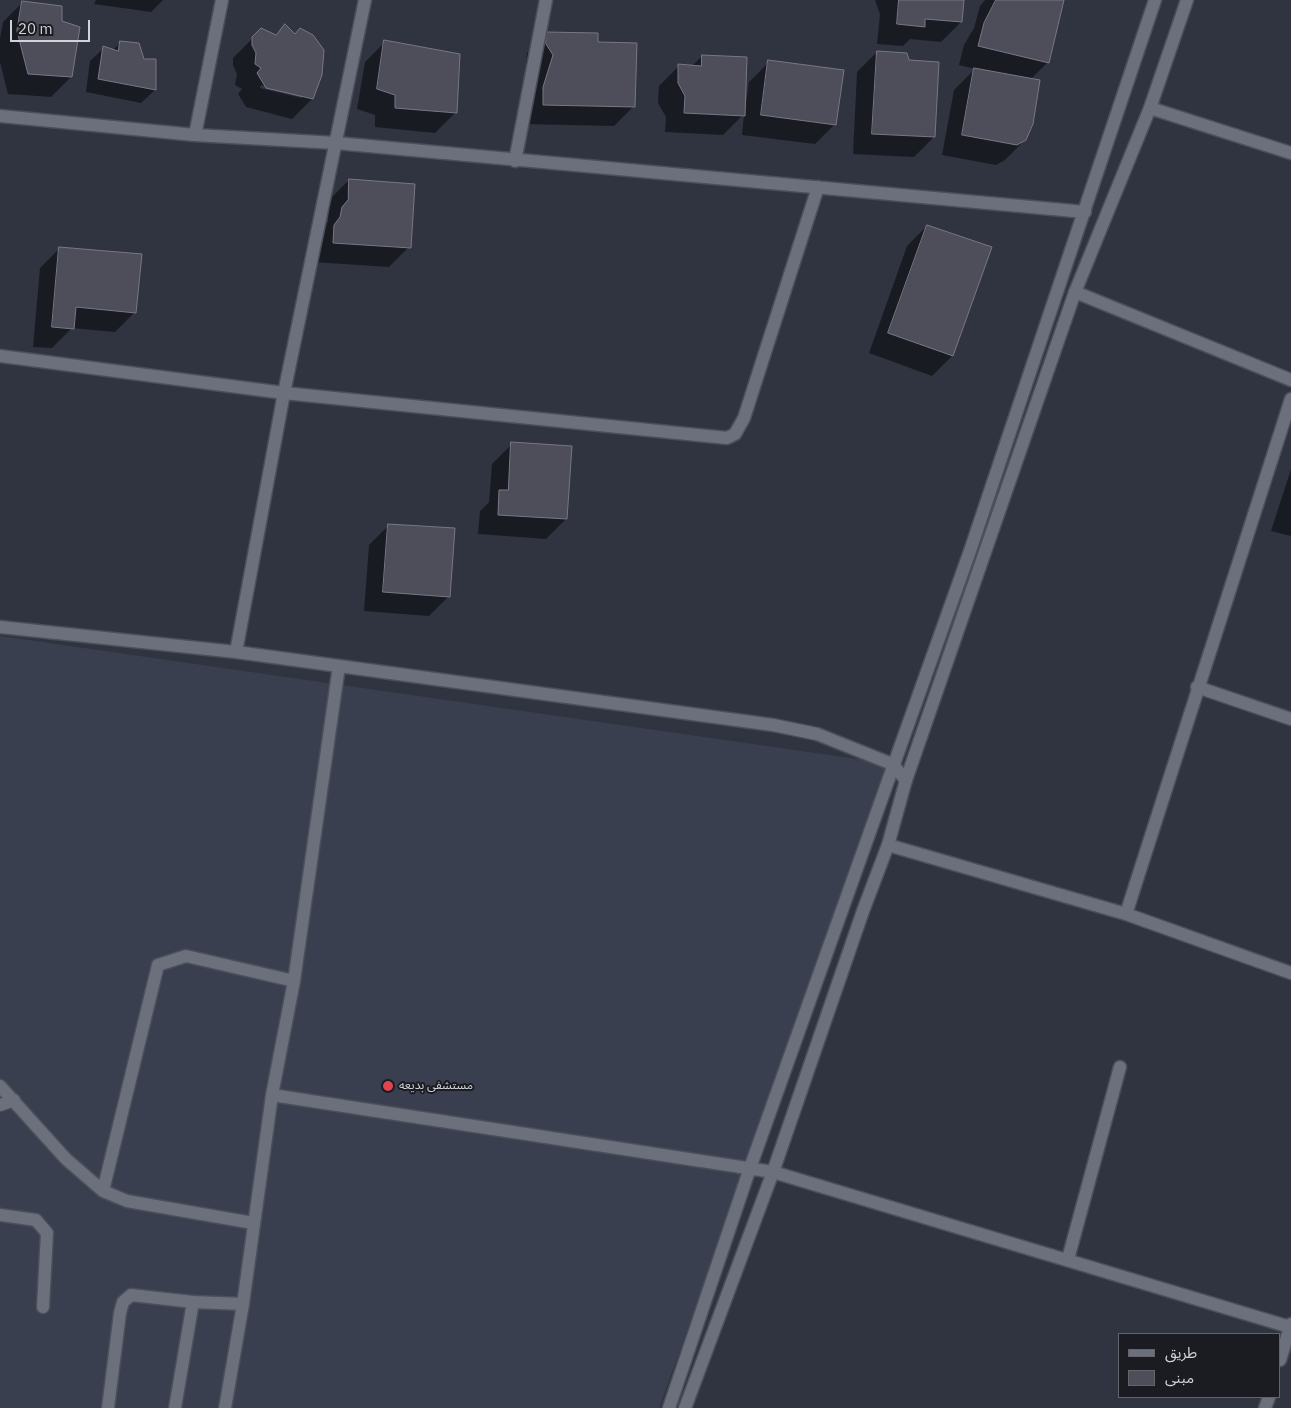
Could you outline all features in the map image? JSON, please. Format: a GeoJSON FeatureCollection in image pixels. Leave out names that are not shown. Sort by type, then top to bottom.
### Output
{"type":"FeatureCollection","features":[{"type":"Feature","properties":{"kind":"street"},"geometry":{"type":"LineString","coordinates":[[195,135],[222,0]]}},
{"type":"Feature","properties":{"kind":"street"},"geometry":{"type":"LineString","coordinates":[[236,652],[284,393],[365,0]]}},
{"type":"Feature","properties":{"kind":"street"},"geometry":{"type":"LineString","coordinates":[[515,161],[546,0]]}},
{"type":"Feature","properties":{"kind":"street"},"geometry":{"type":"LineString","coordinates":[[670,1408],[750,1168],[849,894],[892,764],[970,551],[1155,0]]}},
{"type":"Feature","properties":{"kind":"street"},"geometry":{"type":"LineString","coordinates":[[685,1408],[773,1172],[863,911],[888,845],[906,780],[1075,292],[1150,108],[1187,0]]}},
{"type":"Feature","properties":{"kind":"street"},"geometry":{"type":"LineString","coordinates":[[1150,108],[1291,154]]}},
{"type":"Feature","properties":{"kind":"street"},"geometry":{"type":"LineString","coordinates":[[0,116],[195,135],[336,143],[1084,212]]}},
{"type":"Feature","properties":{"kind":"street"},"geometry":{"type":"LineString","coordinates":[[0,356],[284,393],[727,438],[735,434],[744,418],[818,187]]}},
{"type":"Feature","properties":{"kind":"street"},"geometry":{"type":"LineString","coordinates":[[1075,292],[1291,380]]}},
{"type":"Feature","properties":{"kind":"street"},"geometry":{"type":"LineString","coordinates":[[1126,914],[1197,687],[1291,399]]}},
{"type":"Feature","properties":{"kind":"street"},"geometry":{"type":"LineString","coordinates":[[0,627],[236,652],[773,726],[817,734],[892,764],[906,780]]}},
{"type":"Feature","properties":{"kind":"street"},"geometry":{"type":"LineString","coordinates":[[225,1408],[243,1304],[272,1095],[294,981],[339,666]]}},
{"type":"Feature","properties":{"kind":"street"},"geometry":{"type":"LineString","coordinates":[[1197,687],[1291,720]]}},
{"type":"Feature","properties":{"kind":"street"},"geometry":{"type":"LineString","coordinates":[[888,845],[1126,914],[1291,973]]}},
{"type":"Feature","properties":{"kind":"street"},"geometry":{"type":"LineString","coordinates":[[103,1191],[158,965],[186,956],[294,981]]}},
{"type":"Feature","properties":{"kind":"street"},"geometry":{"type":"LineString","coordinates":[[1068,1259],[1120,1067]]}},
{"type":"Feature","properties":{"kind":"street"},"geometry":{"type":"LineString","coordinates":[[0,1086],[66,1159],[103,1191],[127,1201],[253,1223]]}},
{"type":"Feature","properties":{"kind":"street"},"geometry":{"type":"LineString","coordinates":[[272,1095],[773,1172],[1290,1325],[1281,1356]]}},
{"type":"Feature","properties":{"kind":"street"},"geometry":{"type":"LineString","coordinates":[[0,1105],[14,1100]]}},
{"type":"Feature","properties":{"kind":"street"},"geometry":{"type":"LineString","coordinates":[[0,1215],[36,1220],[47,1234],[43,1307]]}},
{"type":"Feature","properties":{"kind":"street"},"geometry":{"type":"LineString","coordinates":[[108,1408],[120,1313],[123,1302],[131,1295],[193,1302],[243,1304]]}},
{"type":"Feature","properties":{"kind":"street"},"geometry":{"type":"LineString","coordinates":[[175,1408],[193,1302]]}},
{"type":"Feature","properties":{"kind":"shaded area","name":"مستشفى بديعه"},"geometry":{"type":"Polygon","coordinates":[[[0,636],[892,764],[659,1408],[0,1408],[0,636]]]}},
{"type":"Feature","properties":{"kind":"building"},"geometry":{"type":"Polygon","coordinates":[[[899,0],[964,0],[962,22],[925,19],[925,27],[897,24],[899,0]]]}},
{"type":"Feature","properties":{"kind":"building"},"geometry":{"type":"Polygon","coordinates":[[[996,0],[1064,0],[1049,63],[978,46],[984,23],[996,0]]]}},
{"type":"Feature","properties":{"kind":"building"},"geometry":{"type":"Polygon","coordinates":[[[22,1],[62,6],[62,21],[80,27],[72,77],[28,74],[17,31],[22,1]]]}},
{"type":"Feature","properties":{"kind":"building"},"geometry":{"type":"Polygon","coordinates":[[[285,24],[295,34],[300,28],[313,35],[324,50],[322,75],[313,99],[266,88],[257,73],[261,68],[255,64],[256,53],[252,45],[252,37],[261,28],[276,35],[285,24]]]}},
{"type":"Feature","properties":{"kind":"building"},"geometry":{"type":"Polygon","coordinates":[[[546,32],[598,33],[598,42],[637,43],[635,107],[543,105],[543,87],[553,55],[546,44],[546,32]]]}},
{"type":"Feature","properties":{"kind":"building"},"geometry":{"type":"Polygon","coordinates":[[[384,40],[460,54],[457,113],[395,108],[395,95],[377,89],[384,40]]]}},
{"type":"Feature","properties":{"kind":"building"},"geometry":{"type":"Polygon","coordinates":[[[120,41],[139,43],[144,59],[156,59],[156,90],[98,79],[103,46],[118,51],[120,41]]]}},
{"type":"Feature","properties":{"kind":"building"},"geometry":{"type":"Polygon","coordinates":[[[877,51],[907,53],[909,60],[939,62],[935,137],[872,134],[877,51]]]}},
{"type":"Feature","properties":{"kind":"building"},"geometry":{"type":"Polygon","coordinates":[[[702,55],[747,57],[745,116],[684,113],[685,96],[678,83],[678,64],[701,66],[702,55]]]}},
{"type":"Feature","properties":{"kind":"building"},"geometry":{"type":"Polygon","coordinates":[[[768,60],[844,70],[836,125],[761,115],[768,60]]]}},
{"type":"Feature","properties":{"kind":"building"},"geometry":{"type":"Polygon","coordinates":[[[974,68],[1040,80],[1033,124],[1026,140],[1017,145],[962,135],[974,68]]]}},
{"type":"Feature","properties":{"kind":"building"},"geometry":{"type":"Polygon","coordinates":[[[349,179],[415,184],[411,248],[333,243],[334,225],[340,217],[342,207],[348,200],[349,179]]]}},
{"type":"Feature","properties":{"kind":"building"},"geometry":{"type":"Polygon","coordinates":[[[927,225],[992,247],[953,356],[888,333],[927,225]]]}},
{"type":"Feature","properties":{"kind":"building"},"geometry":{"type":"Polygon","coordinates":[[[59,247],[142,254],[136,313],[76,307],[74,329],[52,327],[59,247]]]}},
{"type":"Feature","properties":{"kind":"building"},"geometry":{"type":"Polygon","coordinates":[[[511,442],[572,446],[567,519],[498,515],[499,490],[508,490],[511,442]]]}},
{"type":"Feature","properties":{"kind":"building"},"geometry":{"type":"Polygon","coordinates":[[[388,524],[455,528],[450,597],[383,592],[388,524]]]}},
{"type":"Feature","properties":{"kind":"place","name":"مستشفى بديعه"},"geometry":{"type":"Point","coordinates":[388,1086]}}]}
